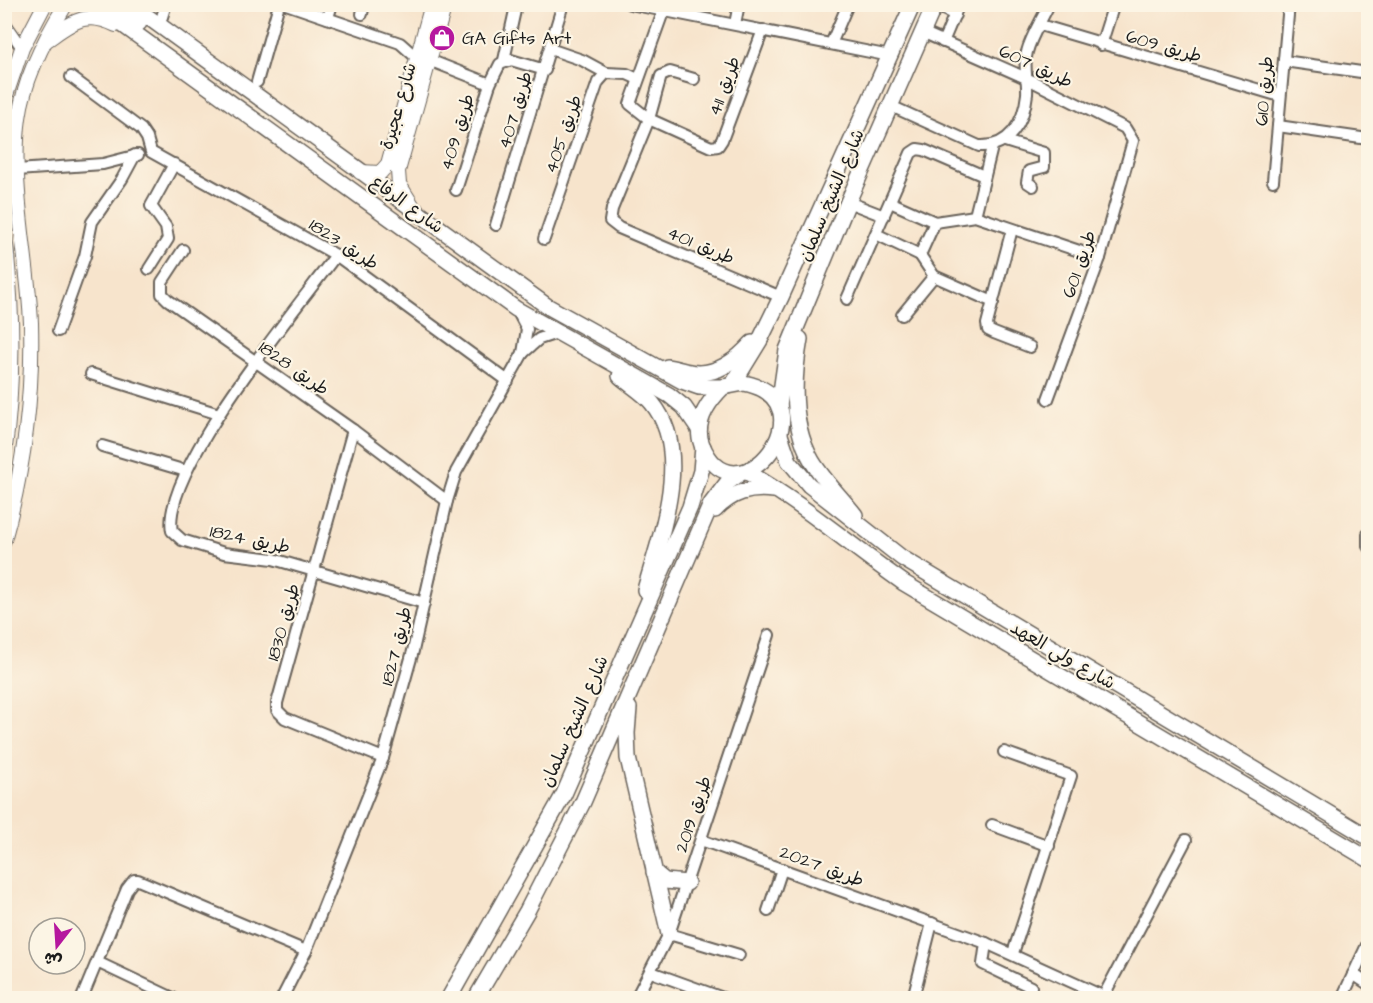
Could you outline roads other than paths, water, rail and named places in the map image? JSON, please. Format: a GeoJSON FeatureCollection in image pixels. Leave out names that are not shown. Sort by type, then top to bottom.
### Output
{"type":"FeatureCollection","features":[{"type":"Feature","properties":{"kind":"main road"},"geometry":{"type":"LineString","coordinates":[[4,540],[22,465],[31,326],[17,170],[19,116],[33,69],[45,41],[66,4]]}},
{"type":"Feature","properties":{"kind":"main road","name":"شارع الرفاع"},"geometry":{"type":"LineString","coordinates":[[94,4],[516,309],[669,394],[684,407],[699,429]]}},
{"type":"Feature","properties":{"kind":"main road"},"geometry":{"type":"LineString","coordinates":[[113,4],[189,59],[255,88]]}},
{"type":"Feature","properties":{"kind":"main road","name":"شارع الرفاع"},"geometry":{"type":"LineString","coordinates":[[130,4],[255,88],[360,172],[547,306],[690,384],[728,386]]}},
{"type":"Feature","properties":{"kind":"main road","name":"شارع عجيرة"},"geometry":{"type":"LineString","coordinates":[[417,213],[399,184],[398,171],[423,59],[422,40],[432,4]]}},
{"type":"Feature","properties":{"kind":"main road","name":"شارع عجيرة"},"geometry":{"type":"LineString","coordinates":[[360,172],[380,173],[388,164],[423,59],[445,4]]}},
{"type":"Feature","properties":{"kind":"main road","name":"شارع الشيخ سلمان"},"geometry":{"type":"LineString","coordinates":[[728,386],[766,328],[913,4]]}},
{"type":"Feature","properties":{"kind":"main road","name":"شارع الشيخ سلمان"},"geometry":{"type":"LineString","coordinates":[[779,406],[788,350],[804,307],[935,5]]}},
{"type":"Feature","properties":{"kind":"main road"},"geometry":{"type":"LineString","coordinates":[[4,101],[9,66],[22,48],[41,7]]}},
{"type":"Feature","properties":{"kind":"main road"},"geometry":{"type":"LineString","coordinates":[[45,41],[74,21],[100,17],[140,38]]}},
{"type":"Feature","properties":{"kind":"main road"},"geometry":{"type":"LineString","coordinates":[[4,227],[9,261],[8,327],[11,404],[4,455]]}},
{"type":"Feature","properties":{"kind":"main road"},"geometry":{"type":"LineString","coordinates":[[4,278],[9,261]]}},
{"type":"Feature","properties":{"kind":"main road"},"geometry":{"type":"LineString","coordinates":[[804,307],[795,365],[795,387],[804,444],[824,479],[872,537]]}},
{"type":"Feature","properties":{"kind":"main road"},"geometry":{"type":"LineString","coordinates":[[8,327],[31,326]]}},
{"type":"Feature","properties":{"kind":"main road"},"geometry":{"type":"LineString","coordinates":[[659,366],[690,372],[716,370],[741,355],[766,328]]}},
{"type":"Feature","properties":{"kind":"main road"},"geometry":{"type":"LineString","coordinates":[[601,357],[652,403],[664,425],[670,455],[670,498],[631,641]]}},
{"type":"Feature","properties":{"kind":"main road"},"geometry":{"type":"LineString","coordinates":[[4,363],[11,404]]}},
{"type":"Feature","properties":{"kind":"main road"},"geometry":{"type":"LineString","coordinates":[[476,999],[565,838],[715,497],[744,472],[759,466],[769,455],[780,435],[779,406],[770,394],[758,386],[728,386],[707,407],[699,429],[703,447],[723,470],[744,472]]}},
{"type":"Feature","properties":{"kind":"main road","name":"شارع ولي العهد"},"geometry":{"type":"LineString","coordinates":[[780,435],[789,461],[809,485],[872,537],[902,558],[1368,837]]}},
{"type":"Feature","properties":{"kind":"main road","name":"شارع الشيخ سلمان"},"geometry":{"type":"LineString","coordinates":[[449,999],[564,794],[693,501],[701,471],[703,447]]}},
{"type":"Feature","properties":{"kind":"main road","name":"شارع ولي العهد"},"geometry":{"type":"LineString","coordinates":[[744,472],[790,498],[840,538],[904,583],[1368,859]]}},
{"type":"Feature","properties":{"kind":"main road"},"geometry":{"type":"LineString","coordinates":[[691,548],[716,509],[728,498],[743,491],[759,488],[775,490],[790,498]]}},
{"type":"Feature","properties":{"kind":"main road"},"geometry":{"type":"LineString","coordinates":[[632,690],[627,733],[628,758],[669,934]]}},
{"type":"Feature","properties":{"kind":"main road"},"geometry":{"type":"LineString","coordinates":[[654,872],[665,881],[687,883]]}},
{"type":"Feature","properties":{"kind":"street"},"geometry":{"type":"LineString","coordinates":[[162,17],[166,4]]}},
{"type":"Feature","properties":{"kind":"street"},"geometry":{"type":"LineString","coordinates":[[255,88],[279,4]]}},
{"type":"Feature","properties":{"kind":"street"},"geometry":{"type":"LineString","coordinates":[[328,18],[332,4]]}},
{"type":"Feature","properties":{"kind":"street","name":"طريق 407"},"geometry":{"type":"LineString","coordinates":[[496,225],[545,70],[563,4]]}},
{"type":"Feature","properties":{"kind":"street"},"geometry":{"type":"LineString","coordinates":[[630,4],[665,7],[890,56]]}},
{"type":"Feature","properties":{"kind":"street"},"geometry":{"type":"LineString","coordinates":[[735,24],[739,4]]}},
{"type":"Feature","properties":{"kind":"street"},"geometry":{"type":"LineString","coordinates":[[831,44],[848,4]]}},
{"type":"Feature","properties":{"kind":"street"},"geometry":{"type":"LineString","coordinates":[[891,106],[979,146],[992,147],[1005,141],[1011,136],[1024,111],[1028,50],[1048,4]]}},
{"type":"Feature","properties":{"kind":"street"},"geometry":{"type":"LineString","coordinates":[[1101,45],[1114,4]]}},
{"type":"Feature","properties":{"kind":"street","name":"طريق 610"},"geometry":{"type":"LineString","coordinates":[[1273,181],[1289,4]]}},
{"type":"Feature","properties":{"kind":"street"},"geometry":{"type":"LineString","coordinates":[[286,5],[400,43],[422,40]]}},
{"type":"Feature","properties":{"kind":"street"},"geometry":{"type":"LineString","coordinates":[[935,5],[957,10],[943,42]]}},
{"type":"Feature","properties":{"kind":"street","name":"طريق 409"},"geometry":{"type":"LineString","coordinates":[[456,190],[490,84],[504,60],[516,6]]}},
{"type":"Feature","properties":{"kind":"street"},"geometry":{"type":"LineString","coordinates":[[665,7],[630,104],[649,119],[655,91],[664,72],[694,79]]}},
{"type":"Feature","properties":{"kind":"street"},"geometry":{"type":"LineString","coordinates":[[4,22],[22,48]]}},
{"type":"Feature","properties":{"kind":"street","name":"طريق 609"},"geometry":{"type":"LineString","coordinates":[[1040,25],[1101,45],[1280,96]]}},
{"type":"Feature","properties":{"kind":"street","name":"طريق 411"},"geometry":{"type":"LineString","coordinates":[[649,119],[711,147],[718,146],[763,30]]}},
{"type":"Feature","properties":{"kind":"street","name":"طريق 607"},"geometry":{"type":"LineString","coordinates":[[922,33],[1026,78],[1125,128],[1132,136]]}},
{"type":"Feature","properties":{"kind":"street","name":"طريق 409"},"geometry":{"type":"LineString","coordinates":[[400,43],[423,59],[490,84]]}},
{"type":"Feature","properties":{"kind":"street"},"geometry":{"type":"LineString","coordinates":[[550,49],[582,60],[606,73],[627,74],[638,79]]}},
{"type":"Feature","properties":{"kind":"street"},"geometry":{"type":"LineString","coordinates":[[504,60],[545,70]]}},
{"type":"Feature","properties":{"kind":"street"},"geometry":{"type":"LineString","coordinates":[[1284,61],[1368,72]]}},
{"type":"Feature","properties":{"kind":"street","name":"طريق 405"},"geometry":{"type":"LineString","coordinates":[[544,239],[598,82],[606,73]]}},
{"type":"Feature","properties":{"kind":"street"},"geometry":{"type":"LineString","coordinates":[[17,170],[103,164],[151,152],[147,138],[141,129],[71,77]]}},
{"type":"Feature","properties":{"kind":"street","name":"طريق 401"},"geometry":{"type":"LineString","coordinates":[[649,119],[612,209],[610,221],[619,228],[781,297]]}},
{"type":"Feature","properties":{"kind":"street"},"geometry":{"type":"LineString","coordinates":[[1278,126],[1368,139]]}},
{"type":"Feature","properties":{"kind":"street","name":"طريق 601"},"geometry":{"type":"LineString","coordinates":[[1048,399],[1100,258],[1133,141],[1132,136]]}},
{"type":"Feature","properties":{"kind":"street"},"geometry":{"type":"LineString","coordinates":[[1005,141],[1044,153],[1044,167],[1029,171],[1026,176],[1027,182],[1033,186]]}},
{"type":"Feature","properties":{"kind":"street"},"geometry":{"type":"LineString","coordinates":[[975,216],[992,147]]}},
{"type":"Feature","properties":{"kind":"street"},"geometry":{"type":"LineString","coordinates":[[847,299],[911,153],[917,149],[984,176]]}},
{"type":"Feature","properties":{"kind":"street","name":"طريق 1823"},"geometry":{"type":"LineString","coordinates":[[151,152],[336,255],[508,381]]}},
{"type":"Feature","properties":{"kind":"street"},"geometry":{"type":"LineString","coordinates":[[58,331],[85,256],[92,222],[122,179],[135,155]]}},
{"type":"Feature","properties":{"kind":"street"},"geometry":{"type":"LineString","coordinates":[[149,269],[168,239],[166,227],[151,206],[174,164]]}},
{"type":"Feature","properties":{"kind":"street"},"geometry":{"type":"LineString","coordinates":[[848,202],[884,216]]}},
{"type":"Feature","properties":{"kind":"street"},"geometry":{"type":"LineString","coordinates":[[890,202],[935,222],[975,216],[1011,230],[1100,258]]}},
{"type":"Feature","properties":{"kind":"street"},"geometry":{"type":"LineString","coordinates":[[920,255],[935,222]]}},
{"type":"Feature","properties":{"kind":"street"},"geometry":{"type":"LineString","coordinates":[[1011,230],[987,324],[988,330],[1030,347]]}},
{"type":"Feature","properties":{"kind":"street"},"geometry":{"type":"LineString","coordinates":[[876,234],[920,255],[934,276],[993,302]]}},
{"type":"Feature","properties":{"kind":"street","name":"طريق 1828"},"geometry":{"type":"LineString","coordinates":[[183,250],[162,282],[162,294],[354,430],[447,501]]}},
{"type":"Feature","properties":{"kind":"street","name":"طريق 1824"},"geometry":{"type":"LineString","coordinates":[[314,572],[258,555],[224,554],[176,537],[172,531],[172,518],[186,471],[200,441],[336,255]]}},
{"type":"Feature","properties":{"kind":"street"},"geometry":{"type":"LineString","coordinates":[[902,315],[934,276]]}},
{"type":"Feature","properties":{"kind":"street","name":"طريق 1827"},"geometry":{"type":"LineString","coordinates":[[282,999],[306,951],[383,758],[456,472],[523,353],[527,329],[516,309]]}},
{"type":"Feature","properties":{"kind":"street","name":"طريق 1827"},"geometry":{"type":"LineString","coordinates":[[523,353],[539,339],[557,333]]}},
{"type":"Feature","properties":{"kind":"street"},"geometry":{"type":"LineString","coordinates":[[91,374],[219,414]]}},
{"type":"Feature","properties":{"kind":"street","name":"طريق 1830"},"geometry":{"type":"LineString","coordinates":[[354,430],[277,703],[278,710],[285,718],[383,758]]}},
{"type":"Feature","properties":{"kind":"street"},"geometry":{"type":"LineString","coordinates":[[102,446],[186,471]]}},
{"type":"Feature","properties":{"kind":"street"},"geometry":{"type":"LineString","coordinates":[[1368,534],[1368,546]]}},
{"type":"Feature","properties":{"kind":"street"},"geometry":{"type":"LineString","coordinates":[[314,572],[424,603]]}},
{"type":"Feature","properties":{"kind":"street","name":"طريق 2019"},"geometry":{"type":"LineString","coordinates":[[636,999],[669,934],[769,635]]}},
{"type":"Feature","properties":{"kind":"street"},"geometry":{"type":"LineString","coordinates":[[1004,752],[1070,774],[1049,846],[1013,953]]}},
{"type":"Feature","properties":{"kind":"street"},"geometry":{"type":"LineString","coordinates":[[992,825],[1049,846]]}},
{"type":"Feature","properties":{"kind":"street","name":"طريق 2027"},"geometry":{"type":"LineString","coordinates":[[701,840],[1013,953],[1099,997],[1186,840]]}},
{"type":"Feature","properties":{"kind":"street"},"geometry":{"type":"LineString","coordinates":[[768,911],[782,869]]}},
{"type":"Feature","properties":{"kind":"street"},"geometry":{"type":"LineString","coordinates":[[82,999],[127,889],[138,880],[306,951]]}},
{"type":"Feature","properties":{"kind":"street"},"geometry":{"type":"LineString","coordinates":[[913,999],[932,923]]}},
{"type":"Feature","properties":{"kind":"street"},"geometry":{"type":"LineString","coordinates":[[669,934],[739,955]]}},
{"type":"Feature","properties":{"kind":"street"},"geometry":{"type":"LineString","coordinates":[[986,943],[982,962],[984,966],[1031,987]]}},
{"type":"Feature","properties":{"kind":"street"},"geometry":{"type":"LineString","coordinates":[[1342,999],[1368,944]]}},
{"type":"Feature","properties":{"kind":"street"},"geometry":{"type":"LineString","coordinates":[[97,962],[173,999]]}},
{"type":"Feature","properties":{"kind":"street"},"geometry":{"type":"LineString","coordinates":[[651,972],[723,999]]}},
{"type":"Feature","properties":{"kind":"street"},"geometry":{"type":"LineString","coordinates":[[1353,974],[1368,984]]}},
{"type":"Feature","properties":{"kind":"place","name":"GA Gifts Art"},"geometry":{"type":"Point","coordinates":[442,38]}}]}
